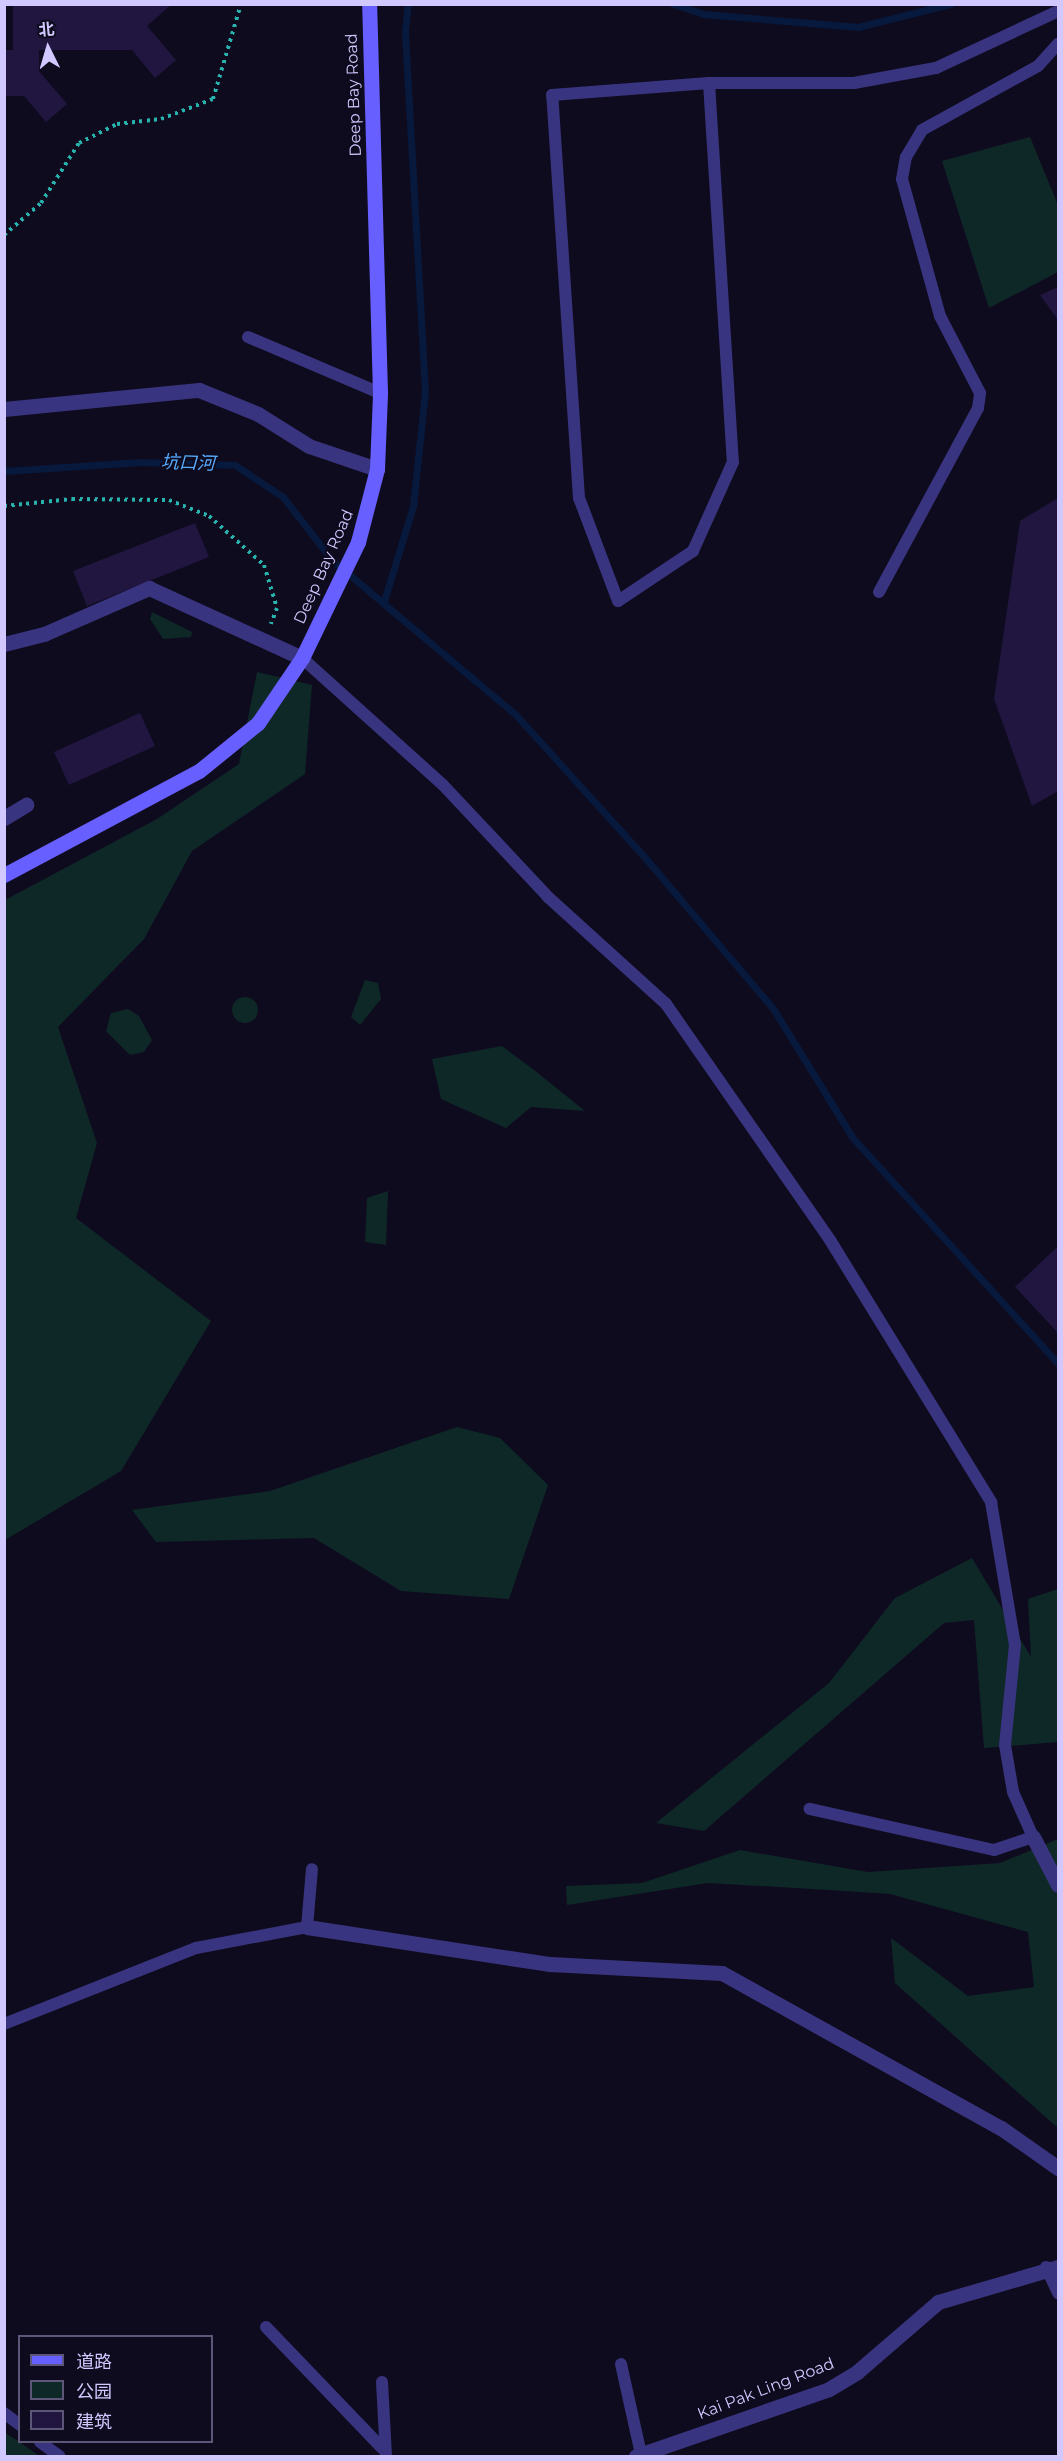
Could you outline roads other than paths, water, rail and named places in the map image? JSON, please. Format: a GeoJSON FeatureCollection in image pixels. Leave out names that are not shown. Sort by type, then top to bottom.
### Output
{"type":"FeatureCollection","features":[{"type":"Feature","properties":{"kind":"street","name":"Deep Bay Road"},"geometry":{"type":"LineString","coordinates":[[4,876],[199,771],[258,723],[302,658],[335,596],[358,542],[377,469],[380,393],[369,4]]}},
{"type":"Feature","properties":{"kind":"street"},"geometry":{"type":"LineString","coordinates":[[4,409],[200,390],[258,414],[309,446],[377,469]]}},
{"type":"Feature","properties":{"kind":"street"},"geometry":{"type":"LineString","coordinates":[[4,644],[44,634],[149,588],[302,658]]}},
{"type":"Feature","properties":{"kind":"street"},"geometry":{"type":"LineString","coordinates":[[4,818],[26,805]]}},
{"type":"Feature","properties":{"kind":"street"},"geometry":{"type":"LineString","coordinates":[[1033,1837],[1059,1886]]}},
{"type":"Feature","properties":{"kind":"street"},"geometry":{"type":"LineString","coordinates":[[307,1927],[550,1964],[722,1973],[1001,2128],[1059,2168]]}},
{"type":"Feature","properties":{"kind":"street","name":"Kai Pak Ling Road"},"geometry":{"type":"LineString","coordinates":[[638,2455],[829,2388],[857,2372],[938,2302],[1052,2267]]}},
{"type":"Feature","properties":{"kind":"lane"},"geometry":{"type":"LineString","coordinates":[[710,83],[733,462],[693,551],[618,601],[579,498],[552,95],[710,83],[854,83],[936,68],[1059,10]]}},
{"type":"Feature","properties":{"kind":"lane"},"geometry":{"type":"LineString","coordinates":[[879,592],[978,408],[980,393],[940,316],[902,179],[906,157],[922,130],[1038,66],[1059,44]]}},
{"type":"Feature","properties":{"kind":"lane"},"geometry":{"type":"LineString","coordinates":[[248,337],[380,393]]}},
{"type":"Feature","properties":{"kind":"lane"},"geometry":{"type":"LineString","coordinates":[[302,658],[443,785],[548,897],[666,1004],[830,1240],[991,1502],[1015,1645],[1005,1745],[1013,1792],[1033,1837],[994,1850],[810,1809]]}},
{"type":"Feature","properties":{"kind":"lane"},"geometry":{"type":"LineString","coordinates":[[4,2024],[196,1948],[307,1927],[312,1869]]}},
{"type":"Feature","properties":{"kind":"lane"},"geometry":{"type":"LineString","coordinates":[[1052,2267],[1059,2293]]}},
{"type":"Feature","properties":{"kind":"lane"},"geometry":{"type":"LineString","coordinates":[[266,2327],[384,2452]]}},
{"type":"Feature","properties":{"kind":"lane"},"geometry":{"type":"LineString","coordinates":[[621,2364],[638,2455]]}},
{"type":"Feature","properties":{"kind":"lane"},"geometry":{"type":"LineString","coordinates":[[382,2382],[384,2452]]}},
{"type":"Feature","properties":{"kind":"lane"},"geometry":{"type":"LineString","coordinates":[[4,2413],[18,2424]]}},
{"type":"Feature","properties":{"kind":"lane"},"geometry":{"type":"LineString","coordinates":[[41,2443],[59,2457]]}},
{"type":"Feature","properties":{"kind":"waterway"},"geometry":{"type":"LineString","coordinates":[[384,601],[413,506],[425,391],[405,31],[408,4]]}},
{"type":"Feature","properties":{"kind":"waterway"},"geometry":{"type":"LineString","coordinates":[[673,4],[703,14],[858,27],[950,4]]}},
{"type":"Feature","properties":{"kind":"waterway","name":"坑口河"},"geometry":{"type":"LineString","coordinates":[[4,471],[141,462],[235,465],[283,497],[332,560],[516,715],[647,860],[774,1010],[852,1137],[1058,1363]]}}]}
